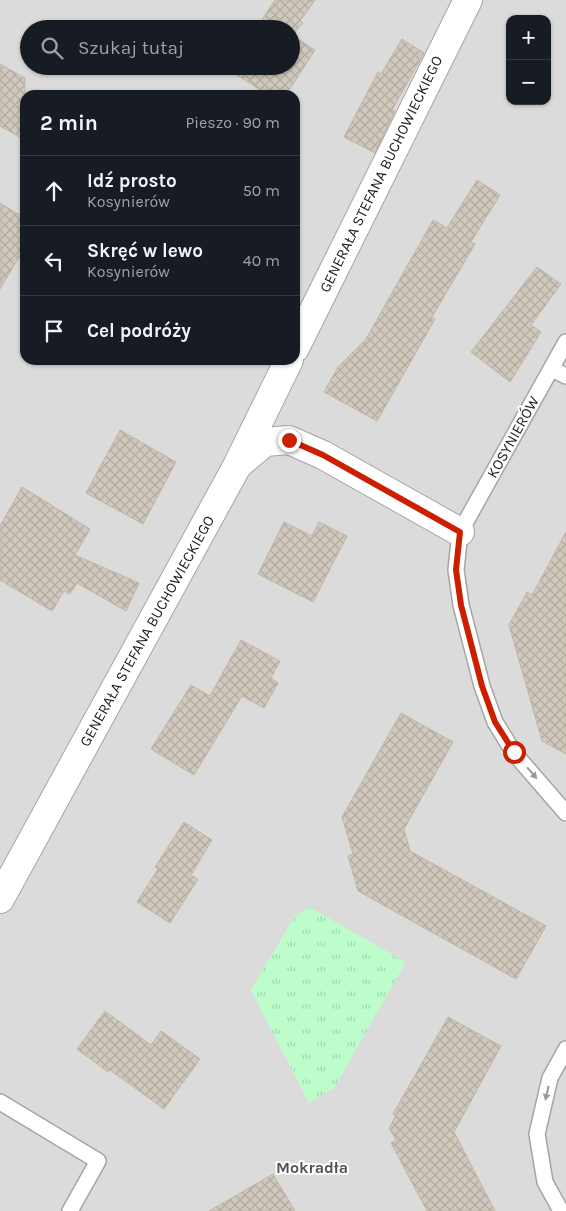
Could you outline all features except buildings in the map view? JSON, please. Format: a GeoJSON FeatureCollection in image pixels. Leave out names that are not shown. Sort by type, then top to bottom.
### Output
{"type":"FeatureCollection","features":[{"type":"Feature","properties":{"kind":"street","name":"GENERAŁA STEFANA BUCHOWIECKIEGO"},"geometry":{"type":"LineString","coordinates":[[300,338],[468,0]]}},
{"type":"Feature","properties":{"kind":"street","name":"GENERAŁA STEFANA BUCHOWIECKIEGO"},"geometry":{"type":"LineString","coordinates":[[0,899],[237,466],[287,365]]}},
{"type":"Feature","properties":{"kind":"street"},"geometry":{"type":"LineString","coordinates":[[237,466],[265,442],[289,440],[323,455],[460,532]]}},
{"type":"Feature","properties":{"kind":"lane","name":"KOSYNIERÓW"},"geometry":{"type":"LineString","coordinates":[[566,342],[460,532],[456,570],[461,605],[482,686],[495,722],[514,752],[566,813]]}},
{"type":"Feature","properties":{"kind":"lane"},"geometry":{"type":"LineString","coordinates":[[552,369],[566,376]]}},
{"type":"Feature","properties":{"kind":"lane"},"geometry":{"type":"LineString","coordinates":[[561,1211],[545,1182],[537,1134],[550,1078],[566,1049]]}},
{"type":"Feature","properties":{"kind":"lane"},"geometry":{"type":"LineString","coordinates":[[0,1102],[98,1161],[70,1211]]}},
{"type":"Feature","properties":{"kind":"shaded area"},"geometry":{"type":"Polygon","coordinates":[[[0,0],[566,0],[566,1211],[0,1211],[0,0]]]}},
{"type":"Feature","properties":{"kind":"green space"},"geometry":{"type":"Polygon","coordinates":[[[309,907],[406,962],[334,1088],[309,1103],[251,990],[294,917],[309,907]]]}},
{"type":"Feature","properties":{"kind":"district","name":"Mokradła"},"geometry":{"type":"Point","coordinates":[312,1167]}},
{"type":"Feature","properties":{"kind":"route"},"geometry":{"type":"LineString","coordinates":[[289,440],[323,455],[460,532],[456,570],[461,605],[482,686],[495,722],[514,752]]}}]}
